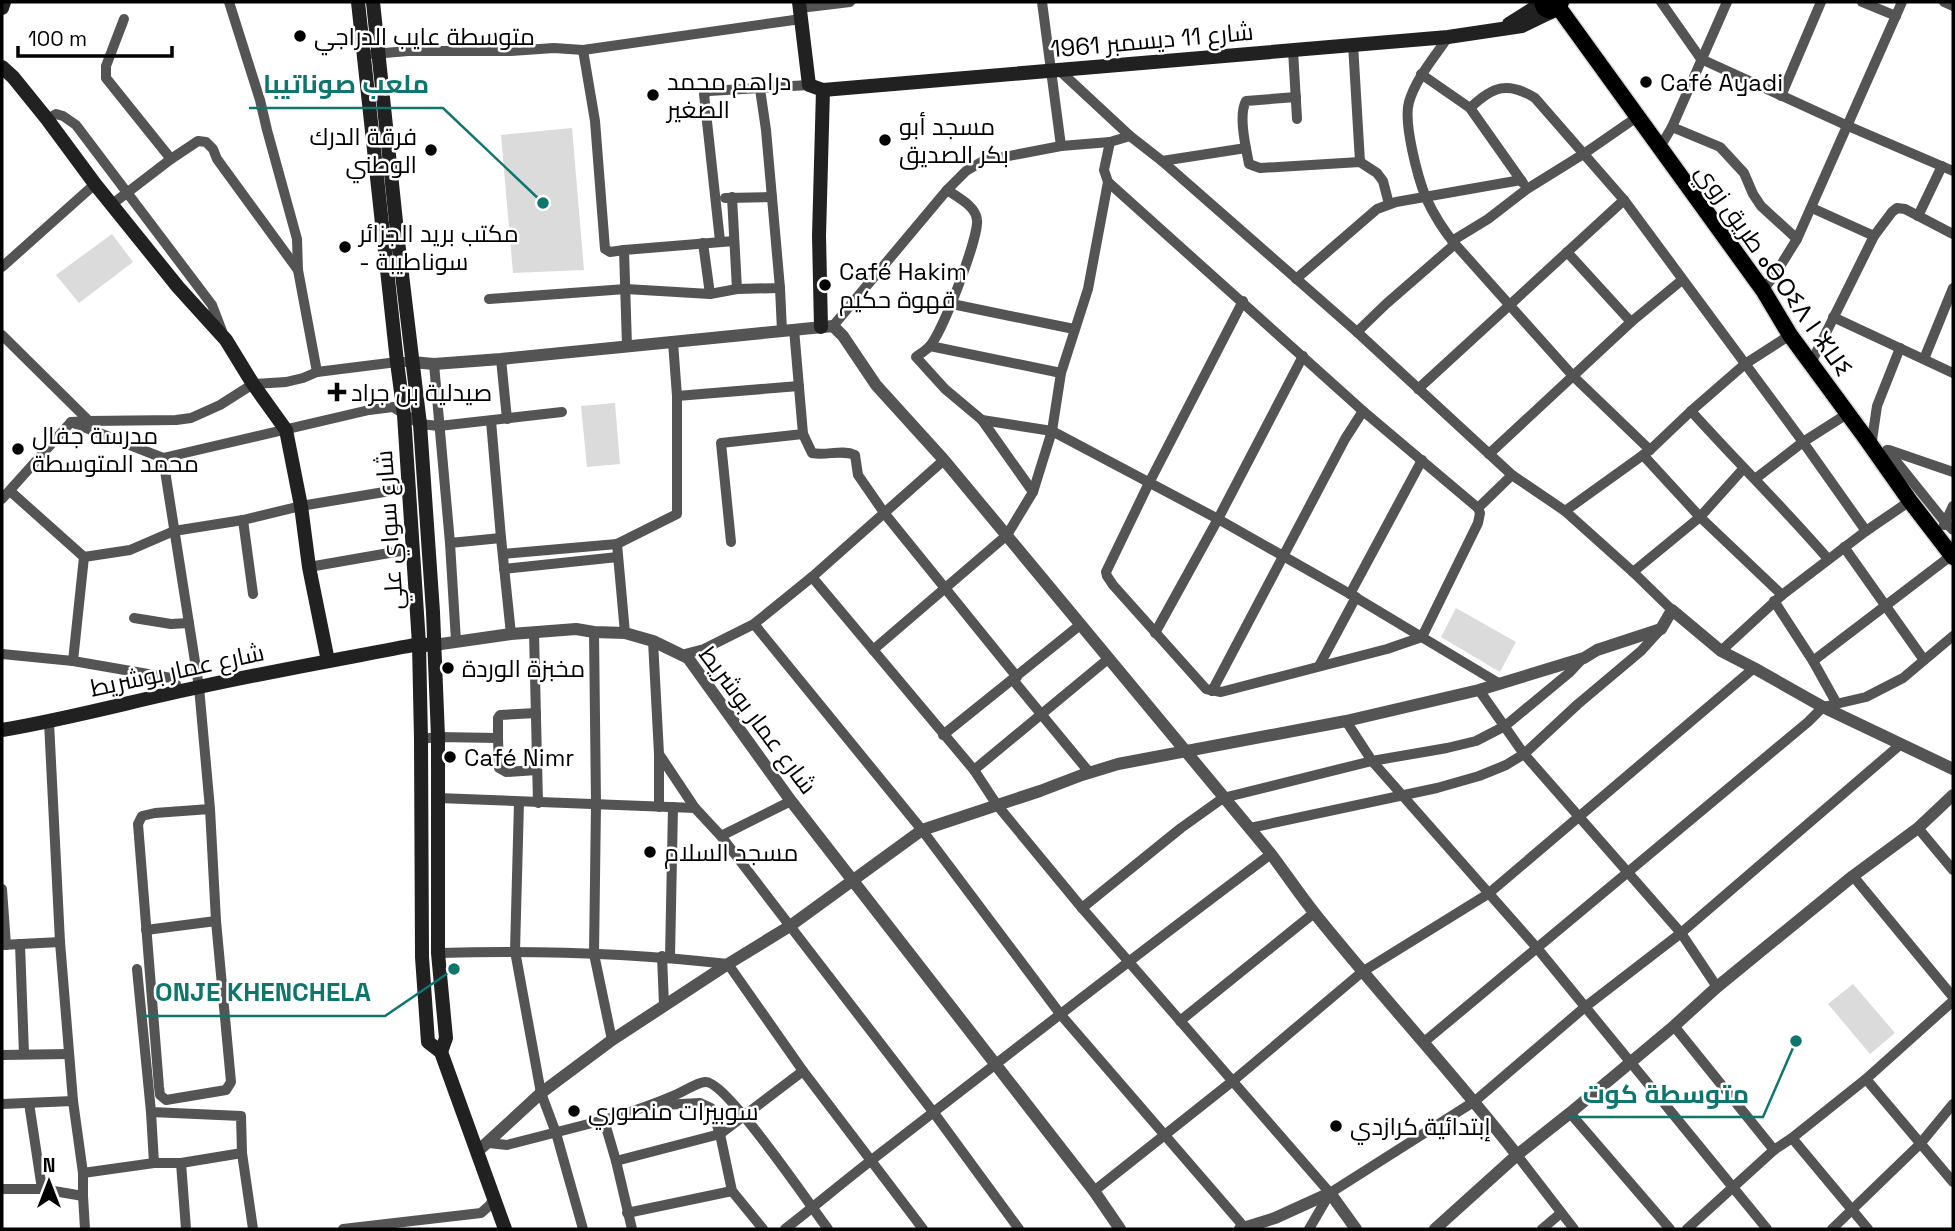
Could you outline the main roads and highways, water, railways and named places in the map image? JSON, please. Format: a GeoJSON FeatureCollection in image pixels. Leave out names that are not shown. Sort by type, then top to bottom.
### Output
{"type":"FeatureCollection","features":[{"type":"Feature","properties":{"kind":"main road"},"geometry":{"type":"LineString","coordinates":[[2,8],[4,2]]}},
{"type":"Feature","properties":{"kind":"main road","name":"شارع سواي علي"},"geometry":{"type":"LineString","coordinates":[[358,2],[371,55],[391,242],[397,362],[404,415],[416,590],[438,737],[438,953],[446,1038],[441,1052]]}},
{"type":"Feature","properties":{"kind":"main road","name":"شارع سواي علي"},"geometry":{"type":"LineString","coordinates":[[371,55],[373,2]]}},
{"type":"Feature","properties":{"kind":"main road","name":"شارع 11 ديسمبر 1961"},"geometry":{"type":"LineString","coordinates":[[816,88],[1055,71],[1448,37],[1499,31],[1551,5]]}},
{"type":"Feature","properties":{"kind":"main road","name":"طريق زوي ⴰⴱⵔⵉⴷ ⵏ ⵣⵡⵉ"},"geometry":{"type":"LineString","coordinates":[[1551,5],[1660,147],[1763,290],[1790,335],[1868,439],[1910,501],[1945,530],[1953,556]]}},
{"type":"Feature","properties":{"kind":"main road"},"geometry":{"type":"LineString","coordinates":[[800,10],[816,88],[819,236],[827,326]]}},
{"type":"Feature","properties":{"kind":"main road"},"geometry":{"type":"LineString","coordinates":[[2,67],[47,119],[94,184],[178,287],[226,340],[286,430],[302,506],[309,567],[328,661]]}},
{"type":"Feature","properties":{"kind":"main road","name":"شارع سواي علي"},"geometry":{"type":"LineString","coordinates":[[391,242],[420,424],[426,645],[421,739],[422,957],[428,1042],[441,1052],[483,1147],[494,1198],[505,1229]]}},
{"type":"Feature","properties":{"kind":"main road","name":"شارع عمار بوشريط"},"geometry":{"type":"LineString","coordinates":[[2,730],[328,661],[426,645]]}},
{"type":"Feature","properties":{"kind":"place","name":"متوسطة عايب الدراجي"},"geometry":{"type":"Point","coordinates":[300,36]}},
{"type":"Feature","properties":{"kind":"place","name":"Café Ayadi"},"geometry":{"type":"Point","coordinates":[1646,82]}},
{"type":"Feature","properties":{"kind":"place","name":"دراهم محمد الصغير"},"geometry":{"type":"Point","coordinates":[653,95]}},
{"type":"Feature","properties":{"kind":"place","name":"مسجد أبو بكر الصديق"},"geometry":{"type":"Point","coordinates":[885,140]}},
{"type":"Feature","properties":{"kind":"place","name":"فرقة الدرك الوطني"},"geometry":{"type":"Point","coordinates":[431,150]}},
{"type":"Feature","properties":{"kind":"place","name":"ملعب صوناتيبا"},"geometry":{"type":"Point","coordinates":[543,203]}},
{"type":"Feature","properties":{"kind":"place","name":"مكتب بريد الجزائر - سوناطيبة"},"geometry":{"type":"Point","coordinates":[345,247]}},
{"type":"Feature","properties":{"kind":"place","name":"Café Hakim قهوة حكيم"},"geometry":{"type":"Point","coordinates":[825,285]}},
{"type":"Feature","properties":{"kind":"place","name":"صيدلية بن جراد"},"geometry":{"type":"Point","coordinates":[337,392]}},
{"type":"Feature","properties":{"kind":"place","name":"مدرسة جفال محمد المتوسطة"},"geometry":{"type":"Point","coordinates":[18,449]}},
{"type":"Feature","properties":{"kind":"place","name":"مخبزة الوردة"},"geometry":{"type":"Point","coordinates":[448,668]}},
{"type":"Feature","properties":{"kind":"place","name":"Café Nimr"},"geometry":{"type":"Point","coordinates":[450,757]}},
{"type":"Feature","properties":{"kind":"place","name":"مسجد السلام"},"geometry":{"type":"Point","coordinates":[650,852]}},
{"type":"Feature","properties":{"kind":"place","name":"ONJE KHENCHELA"},"geometry":{"type":"Point","coordinates":[454,969]}},
{"type":"Feature","properties":{"kind":"place","name":"متوسطة كوت"},"geometry":{"type":"Point","coordinates":[1796,1041]}},
{"type":"Feature","properties":{"kind":"place","name":"سوبيرات منصوري"},"geometry":{"type":"Point","coordinates":[574,1111]}},
{"type":"Feature","properties":{"kind":"place","name":"إبتدائية كرازدي"},"geometry":{"type":"Point","coordinates":[1336,1126]}}]}
